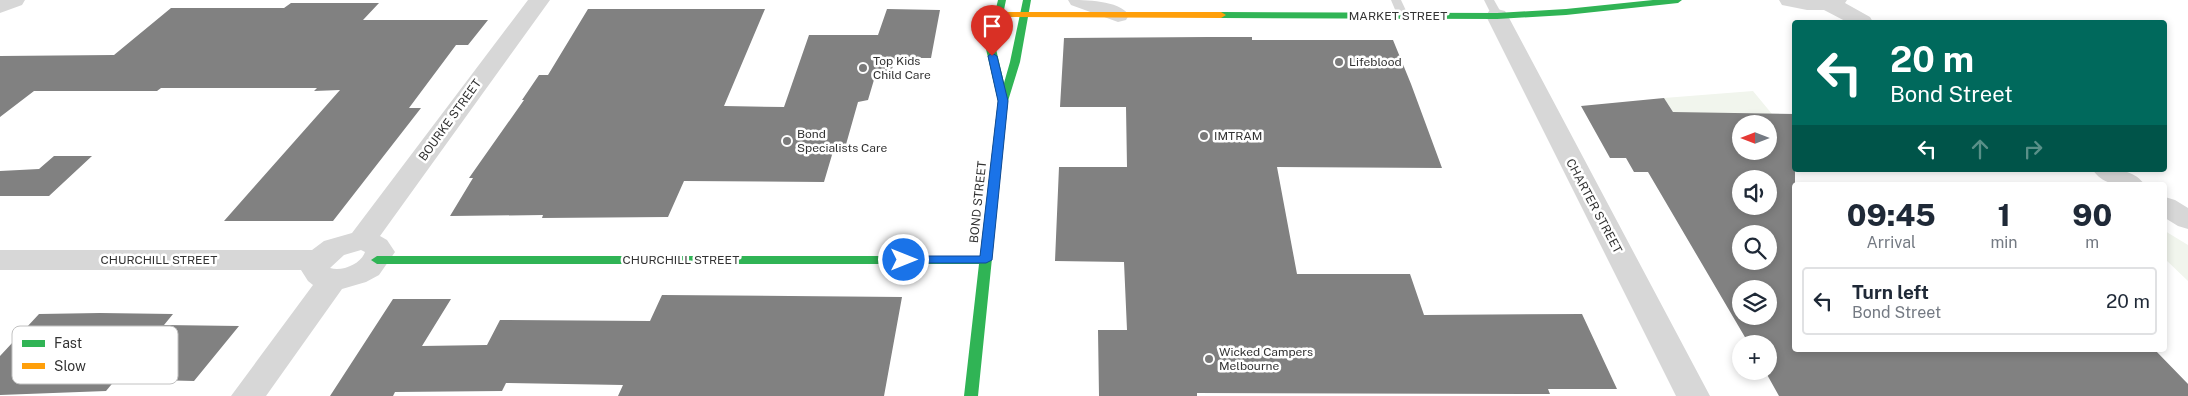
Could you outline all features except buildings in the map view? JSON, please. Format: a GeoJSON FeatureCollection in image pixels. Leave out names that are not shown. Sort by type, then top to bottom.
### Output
{"type":"FeatureCollection","features":[{"type":"Feature","properties":{"kind":"street"},"geometry":{"type":"LineString","coordinates":[[0,6],[14,0]]}},
{"type":"Feature","properties":{"kind":"street","name":"BOURKE STREET"},"geometry":{"type":"LineString","coordinates":[[326,270],[346,278],[359,274],[370,267],[369,250],[539,0]]}},
{"type":"Feature","properties":{"kind":"street","name":"BOND STREET"},"geometry":{"type":"LineString","coordinates":[[1002,0],[991,49],[1003,101]]}},
{"type":"Feature","properties":{"kind":"street","name":"BOND STREET"},"geometry":{"type":"LineString","coordinates":[[971,396],[1003,101],[1015,62],[1027,0]]}},
{"type":"Feature","properties":{"kind":"street","name":"MARKET STREET"},"geometry":{"type":"LineString","coordinates":[[1079,0],[1118,15]]}},
{"type":"Feature","properties":{"kind":"street","name":"MARKET STREET"},"geometry":{"type":"LineString","coordinates":[[998,14],[1403,17],[1493,8],[1566,12],[1678,0]]}},
{"type":"Feature","properties":{"kind":"street"},"geometry":{"type":"LineString","coordinates":[[1790,0],[1815,4],[1832,2],[1859,20]]}},
{"type":"Feature","properties":{"kind":"street","name":"CHARTER STREET"},"geometry":{"type":"LineString","coordinates":[[1493,8],[1693,396]]}},
{"type":"Feature","properties":{"kind":"street"},"geometry":{"type":"LineString","coordinates":[[2109,172],[2126,182]]}},
{"type":"Feature","properties":{"kind":"street"},"geometry":{"type":"LineString","coordinates":[[2167,207],[2188,220]]}},
{"type":"Feature","properties":{"kind":"street","name":"CHURCHILL STREET"},"geometry":{"type":"LineString","coordinates":[[369,250],[986,260]]}},
{"type":"Feature","properties":{"kind":"street","name":"CHURCHILL STREET"},"geometry":{"type":"LineString","coordinates":[[0,260],[326,270]]}},
{"type":"Feature","properties":{"kind":"street"},"geometry":{"type":"LineString","coordinates":[[248,396],[326,270]]}},
{"type":"Feature","properties":{"kind":"lane"},"geometry":{"type":"LineString","coordinates":[[1396,0],[1403,17]]}},
{"type":"Feature","properties":{"kind":"shaded area"},"geometry":{"type":"Polygon","coordinates":[[[1753,91],[1772,114],[1677,118],[1664,98],[1753,91]]]}},
{"type":"Feature","properties":{"kind":"shaded area"},"geometry":{"type":"Polygon","coordinates":[[[2167,232],[2188,245],[2188,281],[2167,261],[2167,232]]]}},
{"type":"Feature","properties":{"kind":"traffic: fast"},"geometry":{"type":"LineString","coordinates":[[1002,0],[991,49],[1003,101]]}},
{"type":"Feature","properties":{"kind":"traffic: fast"},"geometry":{"type":"LineString","coordinates":[[971,396],[1003,101],[1015,62],[1027,0]]}},
{"type":"Feature","properties":{"kind":"traffic: fast"},"geometry":{"type":"LineString","coordinates":[[1221,15],[1497,16],[1566,12],[1678,0]]}},
{"type":"Feature","properties":{"kind":"traffic: fast"},"geometry":{"type":"LineString","coordinates":[[377,260],[986,260]]}},
{"type":"Feature","properties":{"kind":"traffic: slow"},"geometry":{"type":"LineString","coordinates":[[998,15],[1221,15]]}},
{"type":"Feature","properties":{"kind":"place","name":"Lifeblood"},"geometry":{"type":"Point","coordinates":[1339,62]}},
{"type":"Feature","properties":{"kind":"place","name":"Top Kids Child Care"},"geometry":{"type":"Point","coordinates":[863,68]}},
{"type":"Feature","properties":{"kind":"place","name":"IMTRAM"},"geometry":{"type":"Point","coordinates":[1204,136]}},
{"type":"Feature","properties":{"kind":"place","name":"Bond Specialists Care"},"geometry":{"type":"Point","coordinates":[787,141]}},
{"type":"Feature","properties":{"kind":"place","name":"Wicked Campers Melbourne"},"geometry":{"type":"Point","coordinates":[1209,359]}},
{"type":"Feature","properties":{"kind":"route"},"geometry":{"type":"LineString","coordinates":[[904,260],[986,260],[1003,101],[992,56]]}}]}
